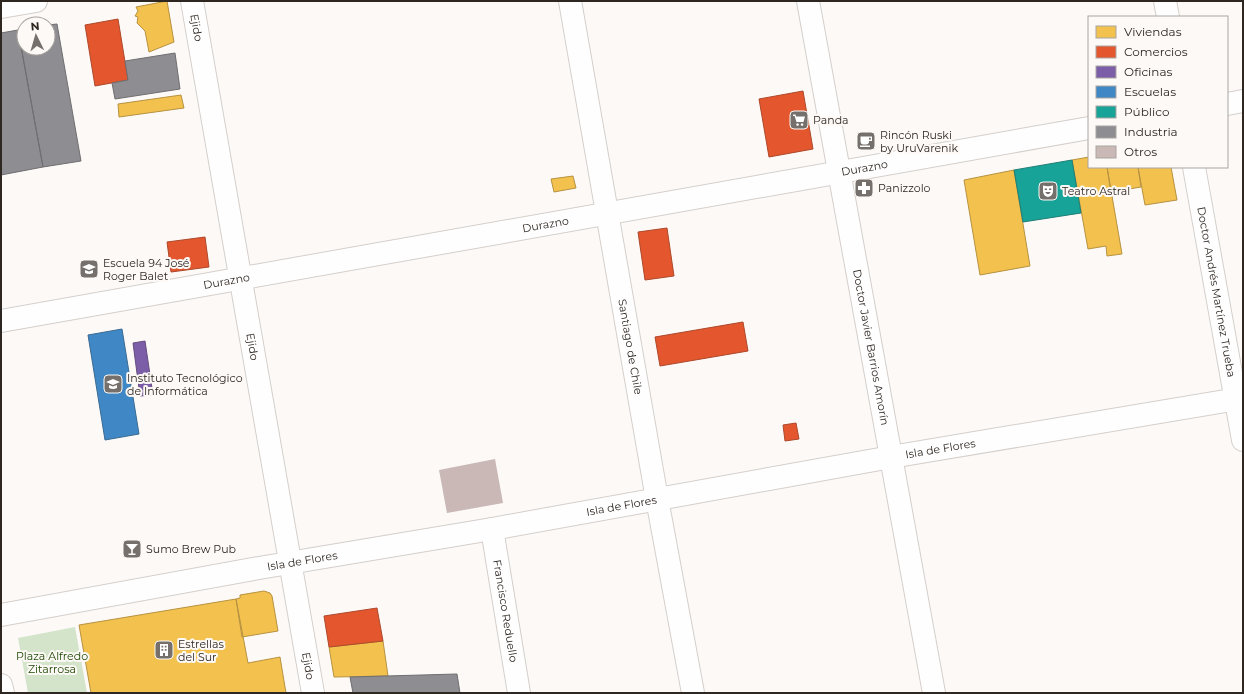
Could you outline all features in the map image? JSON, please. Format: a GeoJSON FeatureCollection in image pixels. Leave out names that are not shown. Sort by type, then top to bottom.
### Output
{"type":"FeatureCollection","features":[{"type":"Feature","properties":{"kind":"street"},"geometry":{"type":"LineString","coordinates":[[1,7],[36,1]]}},
{"type":"Feature","properties":{"kind":"street","name":"Ejido"},"geometry":{"type":"LineString","coordinates":[[192,1],[289,563],[313,693]]}},
{"type":"Feature","properties":{"kind":"street","name":"Santiago de Chile"},"geometry":{"type":"LineString","coordinates":[[570,1],[657,499],[693,693]]}},
{"type":"Feature","properties":{"kind":"street","name":"Doctor Javier Barrios Amorín"},"geometry":{"type":"LineString","coordinates":[[808,1],[934,693]]}},
{"type":"Feature","properties":{"kind":"street"},"geometry":{"type":"LineString","coordinates":[[1165,1],[1168,16]]}},
{"type":"Feature","properties":{"kind":"street"},"geometry":{"type":"LineString","coordinates":[[1228,104],[1243,102]]}},
{"type":"Feature","properties":{"kind":"street","name":"Durazno"},"geometry":{"type":"LineString","coordinates":[[1,321],[607,212],[1088,128]]}},
{"type":"Feature","properties":{"kind":"street","name":"Doctor Andrés Martínez Trueba"},"geometry":{"type":"LineString","coordinates":[[1194,168],[1239,398],[1243,440]]}},
{"type":"Feature","properties":{"kind":"street","name":"Isla de Flores"},"geometry":{"type":"LineString","coordinates":[[1,615],[891,457],[1239,398]]}},
{"type":"Feature","properties":{"kind":"street","name":"Francisco Reduello"},"geometry":{"type":"LineString","coordinates":[[492,529],[519,693]]}},
{"type":"Feature","properties":{"kind":"street"},"geometry":{"type":"LineString","coordinates":[[1,685],[3,693]]}},
{"type":"Feature","properties":{"kind":"green space","name":"Plaza Alfredo Zitarrosa"},"geometry":{"type":"Polygon","coordinates":[[[75,627],[87,693],[28,693],[18,638],[75,627]]]}},
{"type":"Feature","properties":{"kind":"building: Viviendas"},"geometry":{"type":"Polygon","coordinates":[[[167,1],[174,42],[149,52],[145,31],[137,23],[138,17],[135,16],[138,11],[136,7],[167,1]]]}},
{"type":"Feature","properties":{"kind":"building: Viviendas"},"geometry":{"type":"Polygon","coordinates":[[[181,95],[184,108],[119,117],[118,104],[181,95]]]}},
{"type":"Feature","properties":{"kind":"building: Viviendas"},"geometry":{"type":"Polygon","coordinates":[[[1088,157],[1088,168],[1107,168],[1122,254],[1107,256],[1106,246],[1088,249],[1072,160],[1088,157]]]}},
{"type":"Feature","properties":{"kind":"building: Viviendas"},"geometry":{"type":"Polygon","coordinates":[[[1107,168],[1138,168],[1141,187],[1111,192],[1107,168]]]}},
{"type":"Feature","properties":{"kind":"building: Viviendas"},"geometry":{"type":"Polygon","coordinates":[[[1138,168],[1171,168],[1177,200],[1145,205],[1138,168]]]}},
{"type":"Feature","properties":{"kind":"building: Viviendas"},"geometry":{"type":"Polygon","coordinates":[[[1014,170],[1030,266],[980,275],[964,180],[1014,170]]]}},
{"type":"Feature","properties":{"kind":"building: Viviendas"},"geometry":{"type":"Polygon","coordinates":[[[573,176],[576,188],[554,192],[551,179],[573,176]]]}},
{"type":"Feature","properties":{"kind":"building: Viviendas"},"geometry":{"type":"Polygon","coordinates":[[[264,591],[270,593],[272,596],[278,631],[242,637],[236,599],[240,598],[240,595],[264,591]]]}},
{"type":"Feature","properties":{"kind":"building: Viviendas","name":"Estrellas del Sur"},"geometry":{"type":"Polygon","coordinates":[[[236,599],[248,663],[280,657],[286,693],[91,693],[79,625],[236,599]]]}},
{"type":"Feature","properties":{"kind":"building: Viviendas"},"geometry":{"type":"Polygon","coordinates":[[[383,641],[388,676],[334,677],[329,647],[383,641]]]}},
{"type":"Feature","properties":{"kind":"building: Comercios"},"geometry":{"type":"Polygon","coordinates":[[[118,19],[128,80],[95,86],[85,25],[118,19]]]}},
{"type":"Feature","properties":{"kind":"building: Comercios"},"geometry":{"type":"Polygon","coordinates":[[[803,91],[813,149],[769,157],[759,99],[803,91]]]}},
{"type":"Feature","properties":{"kind":"building: Comercios"},"geometry":{"type":"Polygon","coordinates":[[[667,228],[674,276],[645,280],[638,232],[667,228]]]}},
{"type":"Feature","properties":{"kind":"building: Comercios"},"geometry":{"type":"Polygon","coordinates":[[[205,237],[209,267],[171,272],[167,242],[205,237]]]}},
{"type":"Feature","properties":{"kind":"building: Comercios"},"geometry":{"type":"Polygon","coordinates":[[[743,322],[748,351],[660,366],[655,337],[743,322]]]}},
{"type":"Feature","properties":{"kind":"building: Comercios"},"geometry":{"type":"Polygon","coordinates":[[[796,423],[799,439],[785,441],[783,425],[796,423]]]}},
{"type":"Feature","properties":{"kind":"building: Comercios"},"geometry":{"type":"Polygon","coordinates":[[[377,608],[383,641],[329,647],[324,616],[377,608]]]}},
{"type":"Feature","properties":{"kind":"building: Oficinas"},"geometry":{"type":"Polygon","coordinates":[[[145,341],[153,395],[140,396],[133,343],[145,341]]]}},
{"type":"Feature","properties":{"kind":"building: Escuelas","name":"Instituto Tecnológico de Informática"},"geometry":{"type":"Polygon","coordinates":[[[122,329],[139,434],[105,440],[88,335],[122,329]]]}},
{"type":"Feature","properties":{"kind":"building: Público","name":"Teatro Astral"},"geometry":{"type":"Polygon","coordinates":[[[1072,160],[1081,213],[1023,222],[1014,170],[1072,160]]]}},
{"type":"Feature","properties":{"kind":"building: Industria"},"geometry":{"type":"Polygon","coordinates":[[[56,24],[81,161],[43,167],[23,56],[56,56],[56,24]]]}},
{"type":"Feature","properties":{"kind":"building: Industria"},"geometry":{"type":"Polygon","coordinates":[[[16,30],[16,56],[23,56],[43,167],[1,175],[1,33],[16,30]]]}},
{"type":"Feature","properties":{"kind":"building: Industria"},"geometry":{"type":"Polygon","coordinates":[[[175,53],[180,89],[115,99],[112,83],[128,80],[125,61],[175,53]]]}},
{"type":"Feature","properties":{"kind":"building: Industria"},"geometry":{"type":"Polygon","coordinates":[[[457,674],[460,693],[353,693],[350,677],[457,674]]]}},
{"type":"Feature","properties":{"kind":"building: Otros"},"geometry":{"type":"Polygon","coordinates":[[[495,459],[503,503],[447,513],[439,470],[495,459]]]}},
{"type":"Feature","properties":{"kind":"place","name":"Panda"},"geometry":{"type":"Point","coordinates":[799,120]}},
{"type":"Feature","properties":{"kind":"place","name":"Rincón Ruski by UruVarenik"},"geometry":{"type":"Point","coordinates":[866,141]}},
{"type":"Feature","properties":{"kind":"place","name":"Panizzolo"},"geometry":{"type":"Point","coordinates":[864,188]}},
{"type":"Feature","properties":{"kind":"place","name":"Teatro Astral"},"geometry":{"type":"Point","coordinates":[1048,191]}},
{"type":"Feature","properties":{"kind":"place","name":"Escuela 94 José Roger Balet"},"geometry":{"type":"Point","coordinates":[89,269]}},
{"type":"Feature","properties":{"kind":"place","name":"Instituto Tecnológico de Informática"},"geometry":{"type":"Point","coordinates":[113,384]}},
{"type":"Feature","properties":{"kind":"place","name":"Sumo Brew Pub"},"geometry":{"type":"Point","coordinates":[132,549]}},
{"type":"Feature","properties":{"kind":"place","name":"Estrellas del Sur"},"geometry":{"type":"Point","coordinates":[164,650]}}]}
